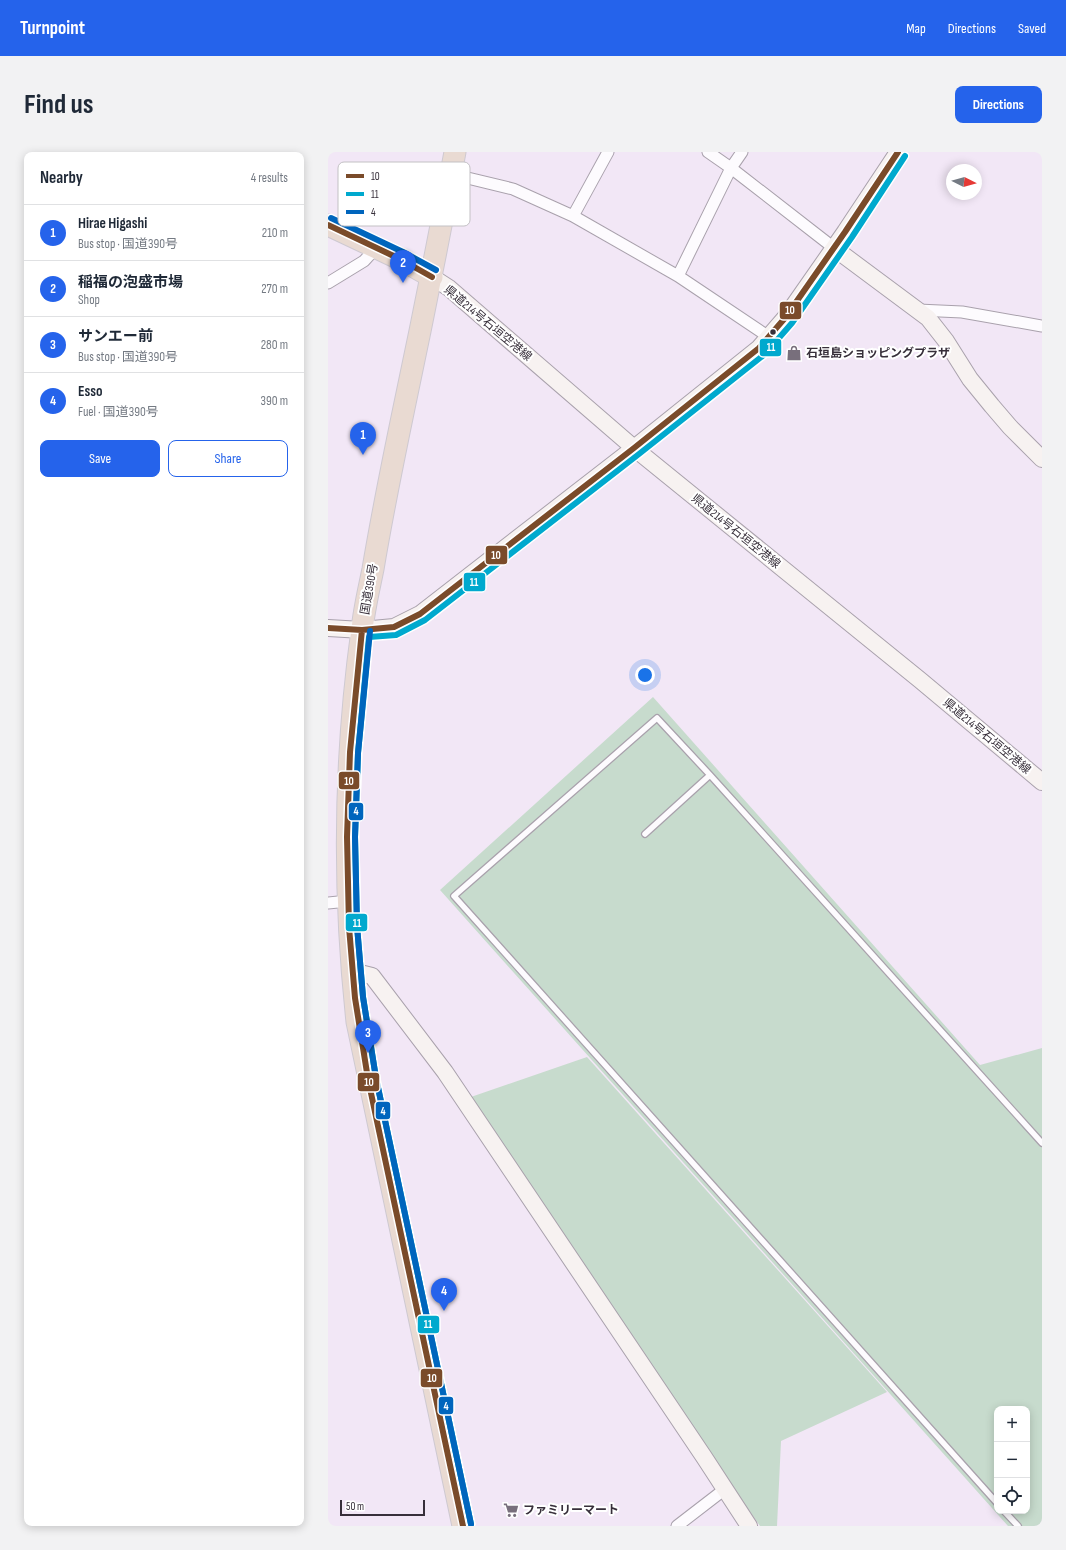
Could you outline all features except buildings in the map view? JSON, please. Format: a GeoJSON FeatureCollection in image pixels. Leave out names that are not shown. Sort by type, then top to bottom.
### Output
{"type":"FeatureCollection","features":[{"type":"Feature","properties":{"kind":"highway","name":"国道390号"},"geometry":{"type":"LineString","coordinates":[[453,162],[455,152]]}},
{"type":"Feature","properties":{"kind":"highway"},"geometry":{"type":"LineString","coordinates":[[328,225],[432,277]]}},
{"type":"Feature","properties":{"kind":"highway","name":"国道390号"},"geometry":{"type":"LineString","coordinates":[[441,226],[432,277],[384,501],[362,630],[353,715],[348,795],[338,902],[352,971],[359,1030],[463,1526]]}},
{"type":"Feature","properties":{"kind":"street"},"geometry":{"type":"LineString","coordinates":[[573,216],[608,152]]}},
{"type":"Feature","properties":{"kind":"street"},"geometry":{"type":"LineString","coordinates":[[708,152],[928,318],[946,341],[970,379],[1010,427],[1042,458]]}},
{"type":"Feature","properties":{"kind":"street"},"geometry":{"type":"LineString","coordinates":[[678,276],[731,168],[742,152]]}},
{"type":"Feature","properties":{"kind":"street"},"geometry":{"type":"LineString","coordinates":[[328,628],[362,630],[394,627],[420,614],[634,448],[759,348],[785,318],[898,152]]}},
{"type":"Feature","properties":{"kind":"street"},"geometry":{"type":"LineString","coordinates":[[470,179],[513,189],[573,216],[678,276],[769,336]]}},
{"type":"Feature","properties":{"kind":"street"},"geometry":{"type":"LineString","coordinates":[[328,283],[364,261],[376,248]]}},
{"type":"Feature","properties":{"kind":"street","name":"県道214号石垣空港線"},"geometry":{"type":"LineString","coordinates":[[432,277],[464,301],[634,448],[920,680],[1042,782]]}},
{"type":"Feature","properties":{"kind":"street"},"geometry":{"type":"LineString","coordinates":[[917,310],[962,312],[1042,326]]}},
{"type":"Feature","properties":{"kind":"street"},"geometry":{"type":"LineString","coordinates":[[352,971],[372,976],[445,1072],[749,1526]]}},
{"type":"Feature","properties":{"kind":"street"},"geometry":{"type":"LineString","coordinates":[[677,1526],[724,1489]]}},
{"type":"Feature","properties":{"kind":"lane"},"geometry":{"type":"LineString","coordinates":[[994,1500],[454,896],[657,718],[1042,1143]]}},
{"type":"Feature","properties":{"kind":"lane"},"geometry":{"type":"LineString","coordinates":[[645,834],[710,775]]}},
{"type":"Feature","properties":{"kind":"lane"},"geometry":{"type":"LineString","coordinates":[[1007,1514],[1018,1526]]}},
{"type":"Feature","properties":{"kind":"green space"},"geometry":{"type":"Polygon","coordinates":[[[653,697],[980,1065],[1042,1048],[1042,1526],[1008,1526],[997,1514],[1030,1514],[1030,1406],[994,1406],[994,1510],[440,890],[653,697]]]}},
{"type":"Feature","properties":{"kind":"green space"},"geometry":{"type":"Polygon","coordinates":[[[587,1057],[887,1392],[781,1441],[777,1526],[760,1526],[620,1326],[468,1098],[587,1057]]]}},
{"type":"Feature","properties":{"kind":"transit line","name":"10"},"geometry":{"type":"LineString","coordinates":[[328,628],[362,630],[394,627],[420,614],[634,448],[759,348],[785,318],[845,232],[898,152]]}},
{"type":"Feature","properties":{"kind":"transit line","name":"11"},"geometry":{"type":"LineString","coordinates":[[471,1524],[376,1078],[363,997],[357,926],[355,837],[358,753],[369,637],[396,635],[425,620],[765,354],[792,323],[852,237],[905,156]]}},
{"type":"Feature","properties":{"kind":"transit line","name":"4"},"geometry":{"type":"LineString","coordinates":[[331,218],[338,221]]}},
{"type":"Feature","properties":{"kind":"transit line","name":"10"},"geometry":{"type":"LineString","coordinates":[[328,225],[400,259],[432,277]]}},
{"type":"Feature","properties":{"kind":"transit line","name":"4"},"geometry":{"type":"LineString","coordinates":[[348,226],[403,252],[436,270]]}},
{"type":"Feature","properties":{"kind":"transit line","name":"10"},"geometry":{"type":"LineString","coordinates":[[362,630],[350,752],[347,837],[349,927],[355,998],[368,1079],[463,1526]]}},
{"type":"Feature","properties":{"kind":"transit line","name":"4"},"geometry":{"type":"LineString","coordinates":[[370,631],[358,753],[355,837],[357,926],[363,997],[376,1078],[471,1524]]}},
{"type":"Feature","properties":{"kind":"place","name":"稲福の泡盛市場"},"geometry":{"type":"Point","coordinates":[403,283]}},
{"type":"Feature","properties":{"kind":"place","name":"石垣島ショッピングプラザ"},"geometry":{"type":"Point","coordinates":[794,353]}},
{"type":"Feature","properties":{"kind":"place","name":"Hirae Higashi"},"geometry":{"type":"Point","coordinates":[363,455]}},
{"type":"Feature","properties":{"kind":"place","name":"サンエー前"},"geometry":{"type":"Point","coordinates":[368,1053]}},
{"type":"Feature","properties":{"kind":"place","name":"Esso"},"geometry":{"type":"Point","coordinates":[444,1311]}},
{"type":"Feature","properties":{"kind":"place","name":"ファミリーマート"},"geometry":{"type":"Point","coordinates":[511,1510]}}]}
